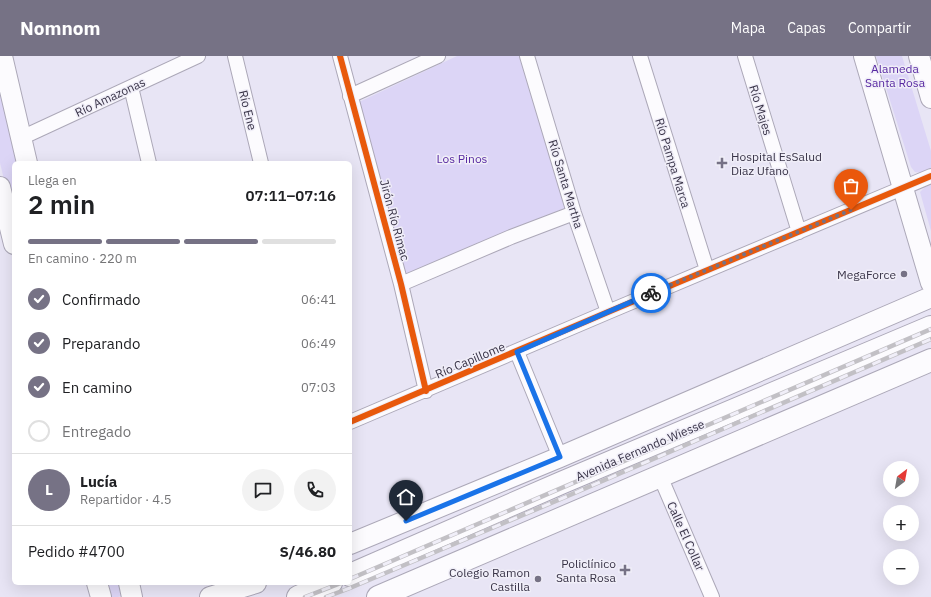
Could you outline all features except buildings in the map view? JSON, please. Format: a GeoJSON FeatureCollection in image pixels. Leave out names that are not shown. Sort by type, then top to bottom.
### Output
{"type":"FeatureCollection","features":[{"type":"Feature","properties":{"kind":"main road"},"geometry":{"type":"LineString","coordinates":[[2,56],[27,161]]}},
{"type":"Feature","properties":{"kind":"main road"},"geometry":{"type":"LineString","coordinates":[[864,56],[931,283]]}},
{"type":"Feature","properties":{"kind":"main road"},"geometry":{"type":"LineString","coordinates":[[919,56],[931,98]]}},
{"type":"Feature","properties":{"kind":"main road"},"geometry":{"type":"LineString","coordinates":[[0,187],[12,236]]}},
{"type":"Feature","properties":{"kind":"main road","name":"Avenida Fernando Wiesse"},"geometry":{"type":"LineString","coordinates":[[352,543],[560,457],[931,297]]}},
{"type":"Feature","properties":{"kind":"main road","name":"Avenida Fernando Wiesse"},"geometry":{"type":"LineString","coordinates":[[352,574],[554,486],[931,326]]}},
{"type":"Feature","properties":{"kind":"main road"},"geometry":{"type":"LineString","coordinates":[[378,597],[931,360]]}},
{"type":"Feature","properties":{"kind":"main road"},"geometry":{"type":"LineString","coordinates":[[98,585],[101,597]]}},
{"type":"Feature","properties":{"kind":"main road"},"geometry":{"type":"LineString","coordinates":[[129,585],[132,597]]}},
{"type":"Feature","properties":{"kind":"main road"},"geometry":{"type":"LineString","coordinates":[[210,597],[250,585]]}},
{"type":"Feature","properties":{"kind":"main road"},"geometry":{"type":"LineString","coordinates":[[298,597],[326,585]]}},
{"type":"Feature","properties":{"kind":"street","name":"Río Amazonas"},"geometry":{"type":"LineString","coordinates":[[22,138],[198,56]]}},
{"type":"Feature","properties":{"kind":"street","name":"Río Ene"},"geometry":{"type":"LineString","coordinates":[[235,56],[261,161]]}},
{"type":"Feature","properties":{"kind":"street","name":"Jirón Río Rimac"},"geometry":{"type":"LineString","coordinates":[[340,56],[401,284],[426,391]]}},
{"type":"Feature","properties":{"kind":"street"},"geometry":{"type":"LineString","coordinates":[[350,96],[438,56]]}},
{"type":"Feature","properties":{"kind":"street","name":"Río Santa Martha"},"geometry":{"type":"LineString","coordinates":[[527,56],[574,213],[608,312]]}},
{"type":"Feature","properties":{"kind":"street","name":"Río Pampa Marca"},"geometry":{"type":"LineString","coordinates":[[640,56],[707,270]]}},
{"type":"Feature","properties":{"kind":"street","name":"Río Majes"},"geometry":{"type":"LineString","coordinates":[[745,56],[799,232]]}},
{"type":"Feature","properties":{"kind":"street"},"geometry":{"type":"LineString","coordinates":[[131,87],[149,161]]}},
{"type":"Feature","properties":{"kind":"street","name":"Río Capillome"},"geometry":{"type":"LineString","coordinates":[[352,421],[931,176]]}},
{"type":"Feature","properties":{"kind":"street"},"geometry":{"type":"LineString","coordinates":[[401,284],[511,237],[574,213]]}},
{"type":"Feature","properties":{"kind":"street"},"geometry":{"type":"LineString","coordinates":[[517,352],[560,457]]}},
{"type":"Feature","properties":{"kind":"street","name":"Calle El Collar"},"geometry":{"type":"LineString","coordinates":[[660,476],[712,597]]}},
{"type":"Feature","properties":{"kind":"green space","name":"Los Pinos"},"geometry":{"type":"Polygon","coordinates":[[[457,56],[519,56],[565,208],[405,275],[359,102],[457,56]]]}},
{"type":"Feature","properties":{"kind":"green space","name":"Alameda Santa Rosa"},"geometry":{"type":"Polygon","coordinates":[[[876,56],[902,56],[931,151],[931,170],[921,173],[915,172],[911,167],[876,56]]]}},
{"type":"Feature","properties":{"kind":"green space"},"geometry":{"type":"Polygon","coordinates":[[[0,88],[18,161],[12,161],[12,212],[0,163],[0,88]]]}},
{"type":"Feature","properties":{"kind":"green space"},"geometry":{"type":"Polygon","coordinates":[[[931,185],[931,231],[920,192],[925,187],[931,185]]]}},
{"type":"Feature","properties":{"kind":"green space"},"geometry":{"type":"Polygon","coordinates":[[[103,585],[122,585],[124,595],[118,597],[106,597],[103,585]]]}},
{"type":"Feature","properties":{"kind":"railway"},"geometry":{"type":"LineString","coordinates":[[352,578],[931,329]]}},
{"type":"Feature","properties":{"kind":"railway"},"geometry":{"type":"LineString","coordinates":[[326,597],[563,498],[931,339]]}},
{"type":"Feature","properties":{"kind":"railway"},"geometry":{"type":"LineString","coordinates":[[305,597],[336,585]]}},
{"type":"Feature","properties":{"kind":"cycle path"},"geometry":{"type":"LineString","coordinates":[[340,56],[401,284],[426,391]]}},
{"type":"Feature","properties":{"kind":"cycle path"},"geometry":{"type":"LineString","coordinates":[[352,421],[931,176]]}},
{"type":"Feature","properties":{"kind":"way so far"},"geometry":{"type":"LineString","coordinates":[[651,293],[851,210]]}},
{"type":"Feature","properties":{"kind":"place","name":"Hospital EsSalud Diaz Ufano"},"geometry":{"type":"Point","coordinates":[722,163]}},
{"type":"Feature","properties":{"kind":"place","name":"MegaForce"},"geometry":{"type":"Point","coordinates":[904,274]}},
{"type":"Feature","properties":{"kind":"place","name":"Policlínico Santa Rosa"},"geometry":{"type":"Point","coordinates":[625,570]}},
{"type":"Feature","properties":{"kind":"place","name":"Colegio Ramon Castilla"},"geometry":{"type":"Point","coordinates":[538,579]}},
{"type":"Feature","properties":{"kind":"route"},"geometry":{"type":"LineString","coordinates":[[406,521],[560,457],[517,352],[651,293]]}}]}
